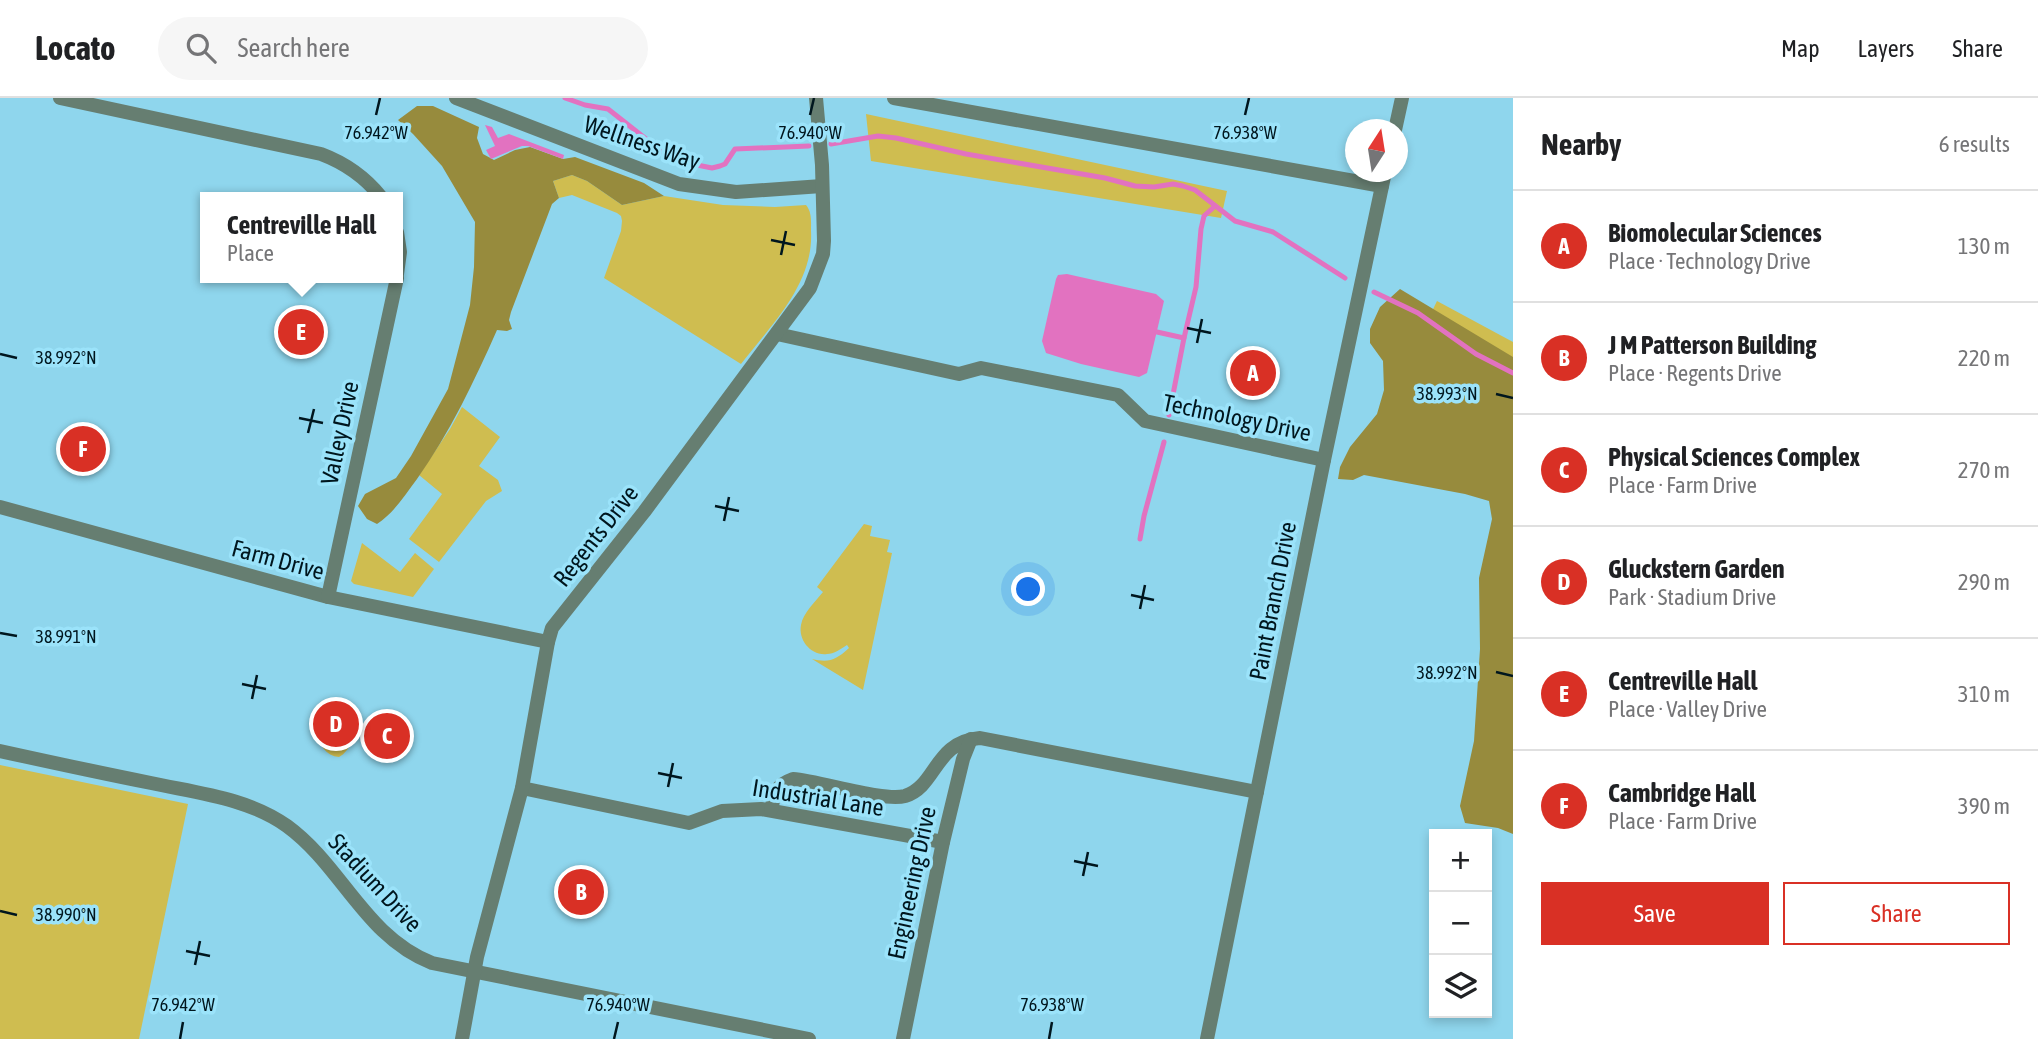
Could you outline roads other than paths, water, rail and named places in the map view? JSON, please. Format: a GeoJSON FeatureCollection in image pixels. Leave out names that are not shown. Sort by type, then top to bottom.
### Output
{"type":"FeatureCollection","features":[{"type":"Feature","properties":{"kind":"street"},"geometry":{"type":"LineString","coordinates":[[60,98],[321,155],[350,168],[377,192]]}},
{"type":"Feature","properties":{"kind":"street","name":"Wellness Way"},"geometry":{"type":"LineString","coordinates":[[456,98],[679,184],[736,192],[822,186]]}},
{"type":"Feature","properties":{"kind":"street","name":"Regents Drive"},"geometry":{"type":"LineString","coordinates":[[462,1039],[474,971],[522,788],[548,642],[555,625],[644,512],[777,334],[810,288],[819,267],[824,242],[816,98]]}},
{"type":"Feature","properties":{"kind":"street"},"geometry":{"type":"LineString","coordinates":[[894,98],[1345,173]]}},
{"type":"Feature","properties":{"kind":"street"},"geometry":{"type":"LineString","coordinates":[[1397,119],[1402,98]]}},
{"type":"Feature","properties":{"kind":"street","name":"Paint Branch Drive"},"geometry":{"type":"LineString","coordinates":[[1207,1039],[1324,460],[1383,182]]}},
{"type":"Feature","properties":{"kind":"street","name":"Valley Drive"},"geometry":{"type":"LineString","coordinates":[[328,597],[395,283]]}},
{"type":"Feature","properties":{"kind":"street","name":"Technology Drive"},"geometry":{"type":"LineString","coordinates":[[777,334],[959,374],[985,368],[1118,395],[1144,421],[1324,460]]}},
{"type":"Feature","properties":{"kind":"street","name":"Farm Drive"},"geometry":{"type":"LineString","coordinates":[[0,507],[328,597],[548,642]]}},
{"type":"Feature","properties":{"kind":"street"},"geometry":{"type":"LineString","coordinates":[[971,739],[989,739],[1257,792]]}},
{"type":"Feature","properties":{"kind":"street","name":"Engineering Drive"},"geometry":{"type":"LineString","coordinates":[[771,810],[780,784],[793,779],[889,796],[906,795],[922,783],[955,744],[971,739]]}},
{"type":"Feature","properties":{"kind":"street","name":"Engineering Drive"},"geometry":{"type":"LineString","coordinates":[[903,1039],[943,842],[962,759],[971,739]]}},
{"type":"Feature","properties":{"kind":"street","name":"Stadium Drive"},"geometry":{"type":"LineString","coordinates":[[0,751],[217,797],[263,812],[287,826],[311,847],[377,926],[395,943],[409,953],[432,963],[809,1039]]}},
{"type":"Feature","properties":{"kind":"street","name":"Industrial Lane"},"geometry":{"type":"LineString","coordinates":[[522,788],[689,823],[709,815],[752,808],[943,842]]}},
{"type":"Feature","properties":{"kind":"waterway"},"geometry":{"type":"LineString","coordinates":[[565,98],[608,109],[669,157],[712,168],[725,164],[735,149],[809,146]]}},
{"type":"Feature","properties":{"kind":"waterway"},"geometry":{"type":"LineString","coordinates":[[831,144],[878,136],[896,138],[1135,186],[1183,186],[1195,190],[1235,221],[1273,232],[1345,278]]}},
{"type":"Feature","properties":{"kind":"waterway"},"geometry":{"type":"LineString","coordinates":[[1169,415],[1196,287],[1201,229],[1204,216],[1215,206]]}},
{"type":"Feature","properties":{"kind":"waterway"},"geometry":{"type":"LineString","coordinates":[[1374,292],[1418,313],[1476,354],[1513,373]]}},
{"type":"Feature","properties":{"kind":"waterway"},"geometry":{"type":"LineString","coordinates":[[1157,332],[1184,338]]}},
{"type":"Feature","properties":{"kind":"waterway"},"geometry":{"type":"LineString","coordinates":[[1140,539],[1164,442]]}},
{"type":"Feature","properties":{"kind":"place","name":"Centreville Hall"},"geometry":{"type":"Point","coordinates":[301,332]}},
{"type":"Feature","properties":{"kind":"place","name":"Biomolecular Sciences"},"geometry":{"type":"Point","coordinates":[1253,373]}},
{"type":"Feature","properties":{"kind":"place","name":"Cambridge Hall"},"geometry":{"type":"Point","coordinates":[83,449]}},
{"type":"Feature","properties":{"kind":"place","name":"Gluckstern Garden"},"geometry":{"type":"Point","coordinates":[336,724]}},
{"type":"Feature","properties":{"kind":"place","name":"Physical Sciences Complex"},"geometry":{"type":"Point","coordinates":[387,736]}},
{"type":"Feature","properties":{"kind":"place","name":"J M Patterson Building"},"geometry":{"type":"Point","coordinates":[581,892]}}]}
